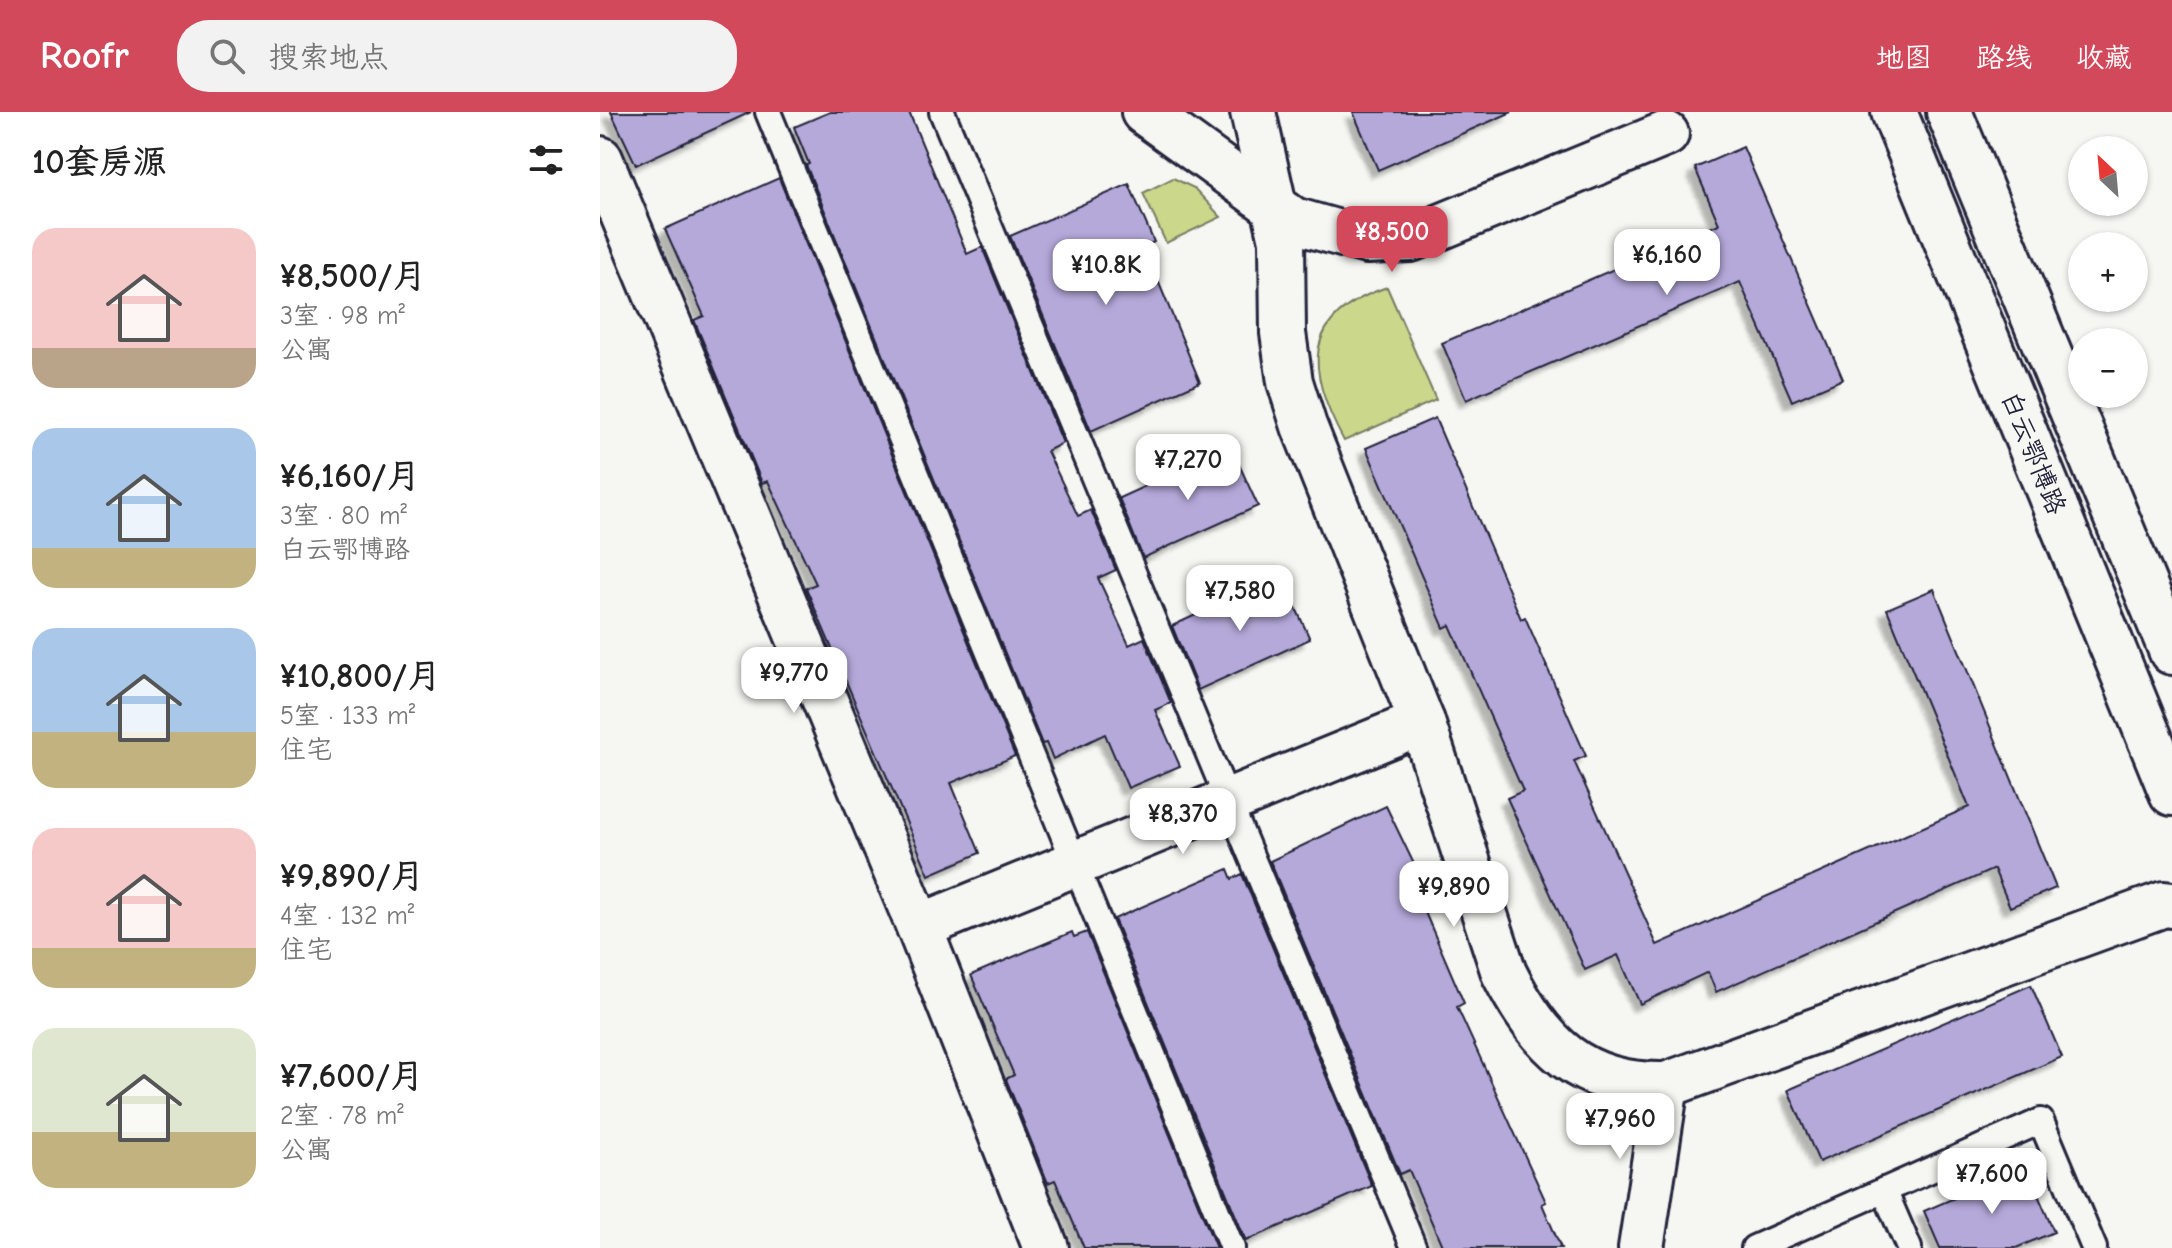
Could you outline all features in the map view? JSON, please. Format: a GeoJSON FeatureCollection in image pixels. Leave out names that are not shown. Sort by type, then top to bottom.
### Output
{"type":"FeatureCollection","features":[{"type":"Feature","properties":{"kind":"street"},"geometry":{"type":"LineString","coordinates":[[1144,112],[1293,220],[1367,241],[1411,239],[1666,134]]}},
{"type":"Feature","properties":{"kind":"street"},"geometry":{"type":"LineString","coordinates":[[1253,112],[1276,209],[1285,276],[1283,333],[1290,382],[1304,426],[1422,722],[1504,973],[1522,1009],[1569,1061],[1630,1086],[1666,1085],[2164,904],[2172,905]]}},
{"type":"Feature","properties":{"kind":"street","name":"白云鄂博路"},"geometry":{"type":"LineString","coordinates":[[1894,112],[2172,793]]}},
{"type":"Feature","properties":{"kind":"street","name":"白云鄂博路"},"geometry":{"type":"LineString","coordinates":[[1949,112],[2172,652]]}},
{"type":"Feature","properties":{"kind":"street"},"geometry":{"type":"LineString","coordinates":[[600,159],[919,927],[1046,1248]]}},
{"type":"Feature","properties":{"kind":"street"},"geometry":{"type":"LineString","coordinates":[[919,927],[1422,722]]}},
{"type":"Feature","properties":{"kind":"street"},"geometry":{"type":"LineString","coordinates":[[1641,1248],[1666,1085]]}},
{"type":"Feature","properties":{"kind":"lane"},"geometry":{"type":"LineString","coordinates":[[768,112],[1232,1248]]}},
{"type":"Feature","properties":{"kind":"lane"},"geometry":{"type":"LineString","coordinates":[[942,112],[1414,1248]]}},
{"type":"Feature","properties":{"kind":"lane"},"geometry":{"type":"LineString","coordinates":[[1754,1248],[2041,1121],[2094,1248]]}},
{"type":"Feature","properties":{"kind":"lane"},"geometry":{"type":"LineString","coordinates":[[1884,1190],[1909,1248]]}},
{"type":"Feature","properties":{"kind":"green space"},"geometry":{"type":"Polygon","coordinates":[[[1173,178],[1194,188],[1221,217],[1166,243],[1143,193],[1173,178]]]}},
{"type":"Feature","properties":{"kind":"green space"},"geometry":{"type":"Polygon","coordinates":[[[1387,287],[1436,400],[1344,441],[1322,392],[1319,349],[1325,330],[1338,314],[1359,299],[1387,287]]]}},
{"type":"Feature","properties":{"kind":"building"},"geometry":{"type":"Polygon","coordinates":[[[611,112],[751,112],[636,165],[611,112]]]}},
{"type":"Feature","properties":{"kind":"building"},"geometry":{"type":"Polygon","coordinates":[[[830,112],[909,112],[967,254],[982,247],[1063,443],[1047,451],[1078,516],[1091,510],[1116,570],[1098,578],[1129,645],[1144,638],[1171,703],[1155,710],[1180,766],[1128,788],[1105,734],[1053,759],[1046,743],[1042,744],[806,165],[809,164],[794,127],[830,112]]]}},
{"type":"Feature","properties":{"kind":"building"},"geometry":{"type":"Polygon","coordinates":[[[1353,112],[1512,112],[1378,170],[1353,112]]]}},
{"type":"Feature","properties":{"kind":"building"},"geometry":{"type":"Polygon","coordinates":[[[1743,147],[1843,379],[1792,401],[1740,282],[1466,400],[1442,343],[1719,224],[1695,168],[1743,147]]]}},
{"type":"Feature","properties":{"kind":"building"},"geometry":{"type":"Polygon","coordinates":[[[779,178],[1015,756],[951,783],[980,853],[929,875],[806,588],[816,584],[768,481],[762,483],[694,320],[704,316],[665,229],[779,178]]]}},
{"type":"Feature","properties":{"kind":"building"},"geometry":{"type":"Polygon","coordinates":[[[1129,184],[1154,242],[1144,247],[1200,382],[1091,431],[1010,236],[1129,184]]]}},
{"type":"Feature","properties":{"kind":"building"},"geometry":{"type":"Polygon","coordinates":[[[1435,418],[1521,619],[1525,617],[1586,756],[1574,761],[1657,945],[1969,807],[1887,609],[1934,589],[2056,888],[2010,907],[1994,869],[1716,992],[1708,972],[1640,1004],[1618,955],[1585,970],[1507,798],[1523,791],[1450,625],[1444,628],[1366,448],[1435,418]]]}},
{"type":"Feature","properties":{"kind":"building"},"geometry":{"type":"Polygon","coordinates":[[[1231,447],[1258,506],[1143,558],[1119,498],[1231,447]]]}},
{"type":"Feature","properties":{"kind":"building"},"geometry":{"type":"Polygon","coordinates":[[[1281,575],[1310,639],[1198,690],[1172,626],[1281,575]]]}},
{"type":"Feature","properties":{"kind":"building"},"geometry":{"type":"Polygon","coordinates":[[[1386,806],[1414,864],[1406,868],[1464,1003],[1457,1007],[1546,1202],[1542,1204],[1561,1248],[1443,1248],[1409,1170],[1400,1174],[1270,861],[1386,806]]]}},
{"type":"Feature","properties":{"kind":"building"},"geometry":{"type":"Polygon","coordinates":[[[1228,869],[1232,879],[1242,874],[1372,1186],[1246,1241],[1114,919],[1228,869]]]}},
{"type":"Feature","properties":{"kind":"building"},"geometry":{"type":"Polygon","coordinates":[[[1072,932],[1074,937],[1087,932],[1216,1248],[1084,1248],[1055,1180],[1048,1183],[1006,1079],[1014,1075],[971,975],[1072,932]]]}},
{"type":"Feature","properties":{"kind":"building"},"geometry":{"type":"Polygon","coordinates":[[[2031,985],[2062,1057],[1819,1162],[1788,1090],[2031,985]]]}},
{"type":"Feature","properties":{"kind":"building"},"geometry":{"type":"Polygon","coordinates":[[[2026,1167],[2054,1232],[2016,1248],[1940,1248],[1924,1211],[2026,1167]]]}}]}
